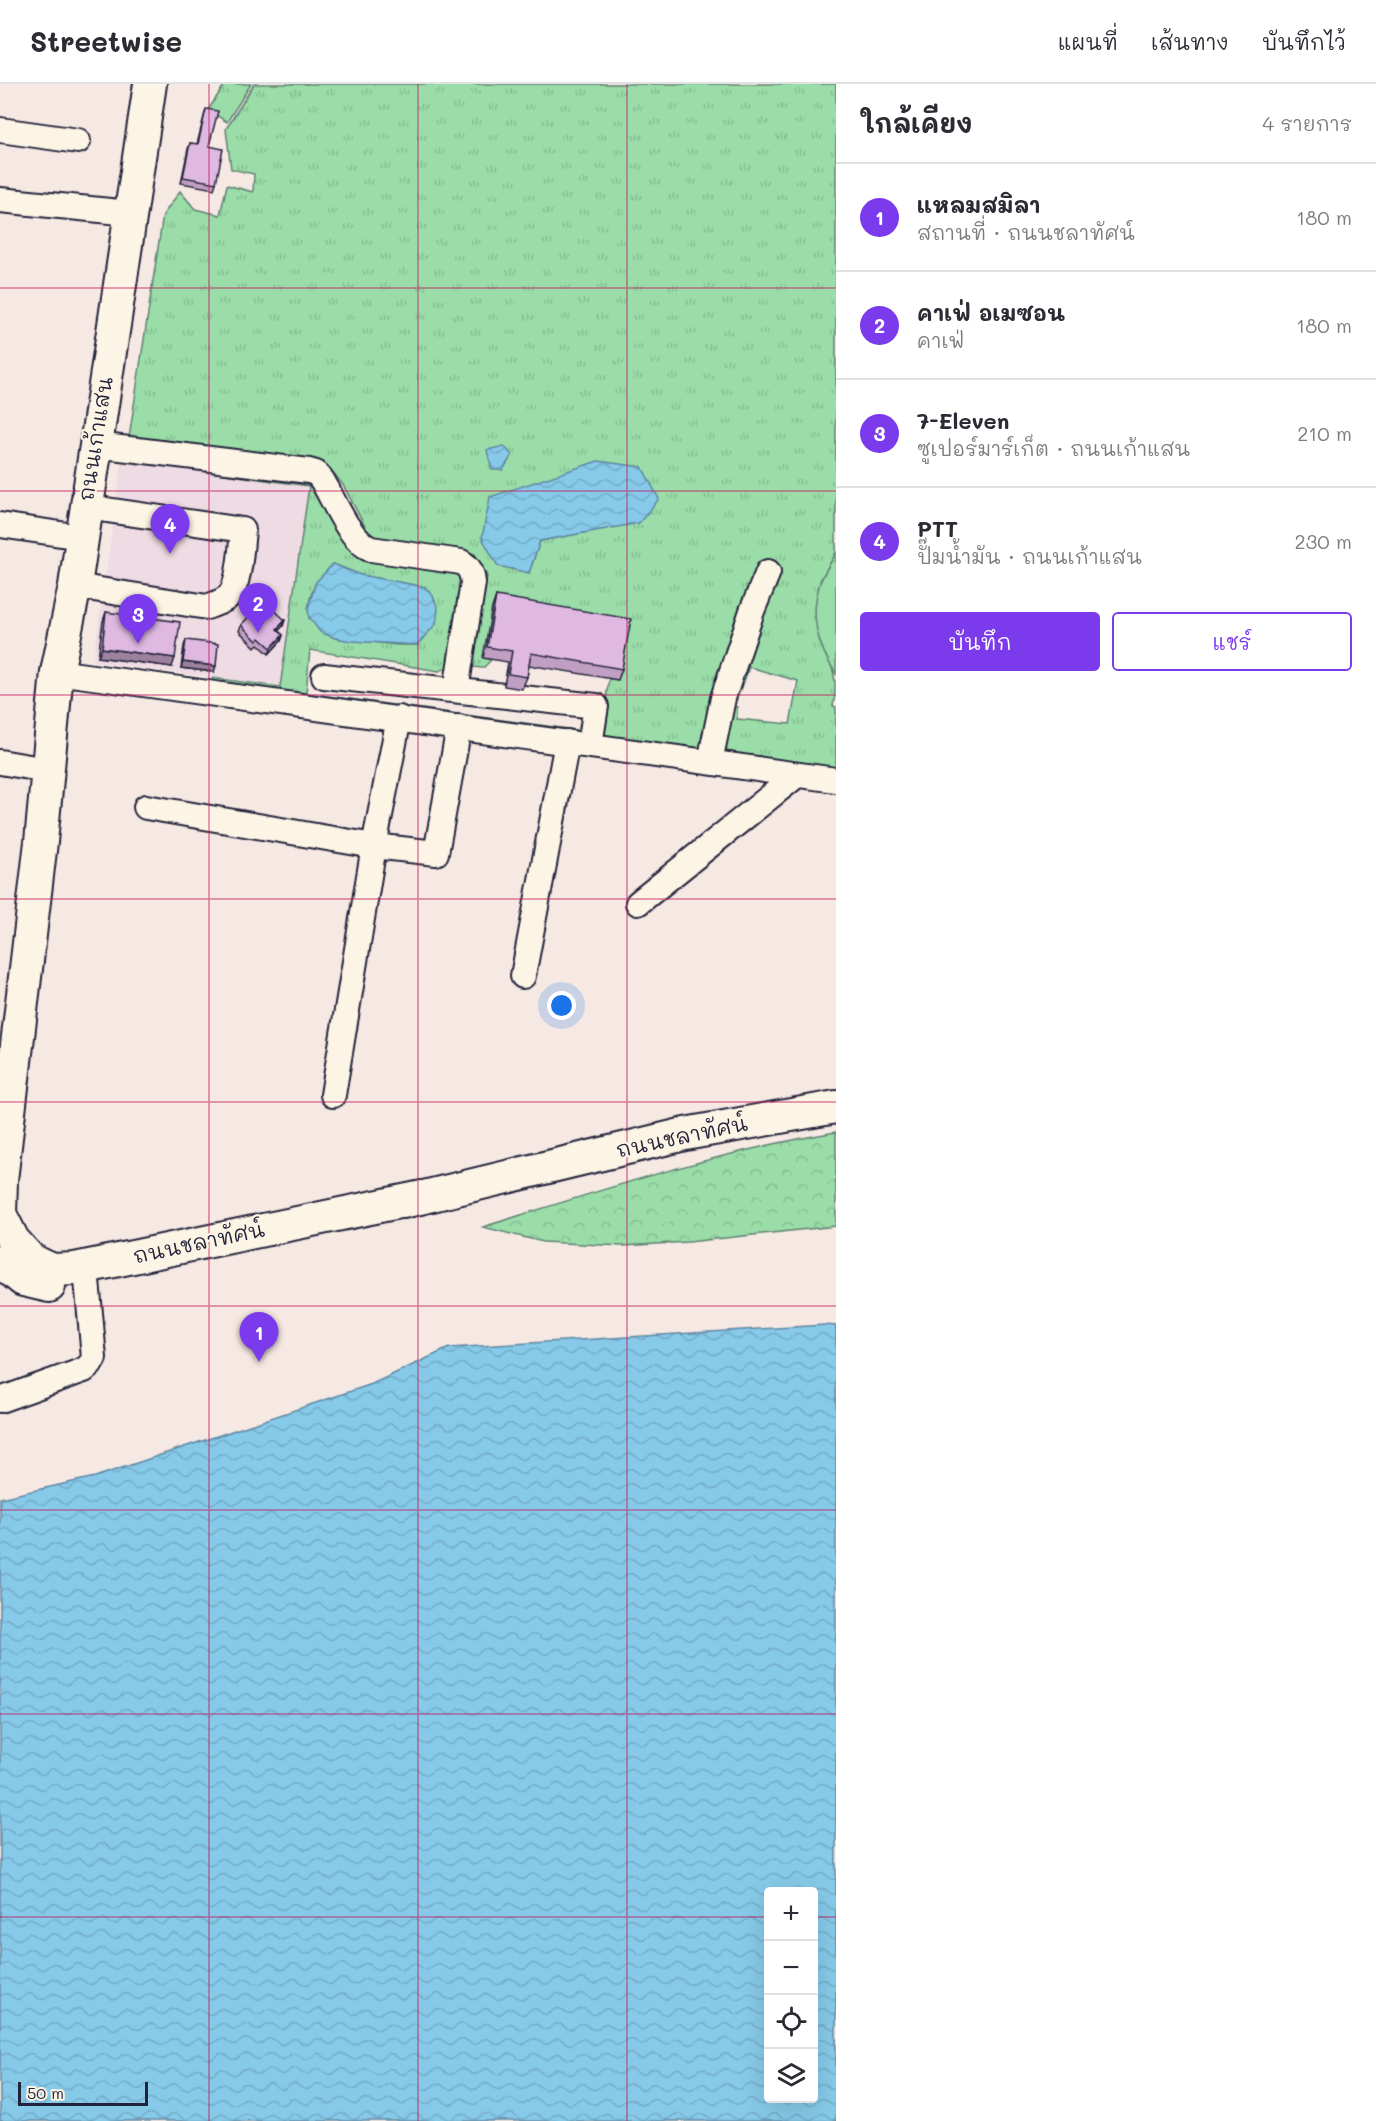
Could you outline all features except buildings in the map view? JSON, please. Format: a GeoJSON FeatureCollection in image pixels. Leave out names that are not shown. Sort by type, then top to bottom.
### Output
{"type":"FeatureCollection","features":[{"type":"Feature","properties":{"kind":"main road","name":"ถนนเก้าแสน"},"geometry":{"type":"LineString","coordinates":[[0,1214],[1,1180],[57,672],[75,586],[150,84]]}},
{"type":"Feature","properties":{"kind":"main road","name":"ถนนเก้าแสน"},"geometry":{"type":"LineString","coordinates":[[0,1049],[28,838],[46,782]]}},
{"type":"Feature","properties":{"kind":"main road","name":"ถนนชลาทัศน์"},"geometry":{"type":"LineString","coordinates":[[0,1261],[23,1280],[56,1288],[685,1134],[836,1107]]}},
{"type":"Feature","properties":{"kind":"main road","name":"ถนนชลาทัศน์"},"geometry":{"type":"LineString","coordinates":[[0,1214],[13,1240],[31,1260],[52,1270],[75,1269],[423,1197]]}},
{"type":"Feature","properties":{"kind":"street"},"geometry":{"type":"LineString","coordinates":[[0,130],[78,141]]}},
{"type":"Feature","properties":{"kind":"street"},"geometry":{"type":"LineString","coordinates":[[0,200],[130,213]]}},
{"type":"Feature","properties":{"kind":"street"},"geometry":{"type":"LineString","coordinates":[[96,445],[316,473],[354,536],[362,545],[371,549],[461,562],[467,565],[472,573],[473,583],[456,690]]}},
{"type":"Feature","properties":{"kind":"street"},"geometry":{"type":"LineString","coordinates":[[0,525],[84,522],[243,530],[236,585],[228,596],[213,605],[207,607],[75,586]]}},
{"type":"Feature","properties":{"kind":"street"},"geometry":{"type":"LineString","coordinates":[[710,762],[723,698],[752,611],[768,572]]}},
{"type":"Feature","properties":{"kind":"street"},"geometry":{"type":"LineString","coordinates":[[57,672],[836,780]]}},
{"type":"Feature","properties":{"kind":"street"},"geometry":{"type":"LineString","coordinates":[[324,676],[596,706],[579,743],[523,976]]}},
{"type":"Feature","properties":{"kind":"street"},"geometry":{"type":"LineString","coordinates":[[333,1095],[399,718]]}},
{"type":"Feature","properties":{"kind":"street"},"geometry":{"type":"LineString","coordinates":[[146,807],[375,846],[436,853],[459,727]]}},
{"type":"Feature","properties":{"kind":"street"},"geometry":{"type":"LineString","coordinates":[[0,762],[46,782]]}},
{"type":"Feature","properties":{"kind":"street"},"geometry":{"type":"LineString","coordinates":[[638,903],[797,775]]}},
{"type":"Feature","properties":{"kind":"street"},"geometry":{"type":"LineString","coordinates":[[0,1400],[84,1370],[90,1365],[94,1358],[87,1280]]}},
{"type":"Feature","properties":{"kind":"shaded area"},"geometry":{"type":"Polygon","coordinates":[[[122,460],[309,486],[280,687],[93,661],[122,460]]]}},
{"type":"Feature","properties":{"kind":"green space"},"geometry":{"type":"Polygon","coordinates":[[[225,84],[251,84],[227,122],[208,110],[225,84]]]}},
{"type":"Feature","properties":{"kind":"green space"},"geometry":{"type":"Polygon","coordinates":[[[254,84],[836,84],[836,553],[820,581],[835,681],[833,706],[836,707],[836,772],[718,757],[729,705],[737,707],[737,719],[790,724],[798,681],[749,667],[741,690],[732,684],[754,620],[778,563],[759,581],[704,756],[600,736],[609,679],[618,680],[626,631],[483,658],[491,660],[483,668],[473,667],[471,656],[487,576],[475,554],[378,541],[367,530],[343,485],[327,465],[311,459],[129,438],[163,215],[180,191],[195,209],[220,215],[227,185],[253,192],[254,174],[231,169],[226,129],[254,84]],[[582,533],[482,538],[529,573],[540,541],[582,533]]]}},
{"type":"Feature","properties":{"kind":"green space"},"geometry":{"type":"Polygon","coordinates":[[[126,454],[311,481],[352,549],[452,571],[460,575],[463,582],[452,661],[447,668],[439,671],[310,650],[306,693],[583,731],[583,738],[213,683],[213,678],[280,687],[309,486],[122,460],[126,454]],[[333,564],[311,594],[309,618],[335,638],[418,645],[425,587],[361,575],[333,564]]]}},
{"type":"Feature","properties":{"kind":"green space"},"geometry":{"type":"Polygon","coordinates":[[[836,553],[836,674],[820,641],[815,607],[821,579],[836,553]]]}},
{"type":"Feature","properties":{"kind":"green space"},"geometry":{"type":"Polygon","coordinates":[[[836,1132],[836,1226],[688,1242],[623,1246],[543,1242],[483,1227],[702,1161],[836,1132]]]}},
{"type":"Feature","properties":{"kind":"water"},"geometry":{"type":"Polygon","coordinates":[[[504,446],[512,455],[503,470],[492,470],[487,450],[504,446]]]}},
{"type":"Feature","properties":{"kind":"water"},"geometry":{"type":"Polygon","coordinates":[[[598,461],[642,467],[659,499],[639,523],[540,541],[529,573],[498,566],[482,538],[490,497],[598,461]]]}},
{"type":"Feature","properties":{"kind":"water"},"geometry":{"type":"Polygon","coordinates":[[[333,564],[361,575],[425,587],[433,596],[438,609],[436,624],[417,645],[351,641],[320,632],[309,617],[308,608],[316,582],[333,564]]]}},
{"type":"Feature","properties":{"kind":"water"},"geometry":{"type":"Polygon","coordinates":[[[836,1326],[836,2121],[0,2121],[0,1498],[95,1477],[372,1384],[449,1348],[836,1326]]]}},
{"type":"Feature","properties":{"kind":"place","name":"PTT"},"geometry":{"type":"Point","coordinates":[170,554]}},
{"type":"Feature","properties":{"kind":"place","name":"คาเฟ่ อเมซอน"},"geometry":{"type":"Point","coordinates":[258,633]}},
{"type":"Feature","properties":{"kind":"place","name":"7-Eleven"},"geometry":{"type":"Point","coordinates":[138,644]}},
{"type":"Feature","properties":{"kind":"place","name":"แหลมสมิลา"},"geometry":{"type":"Point","coordinates":[259,1362]}}]}
